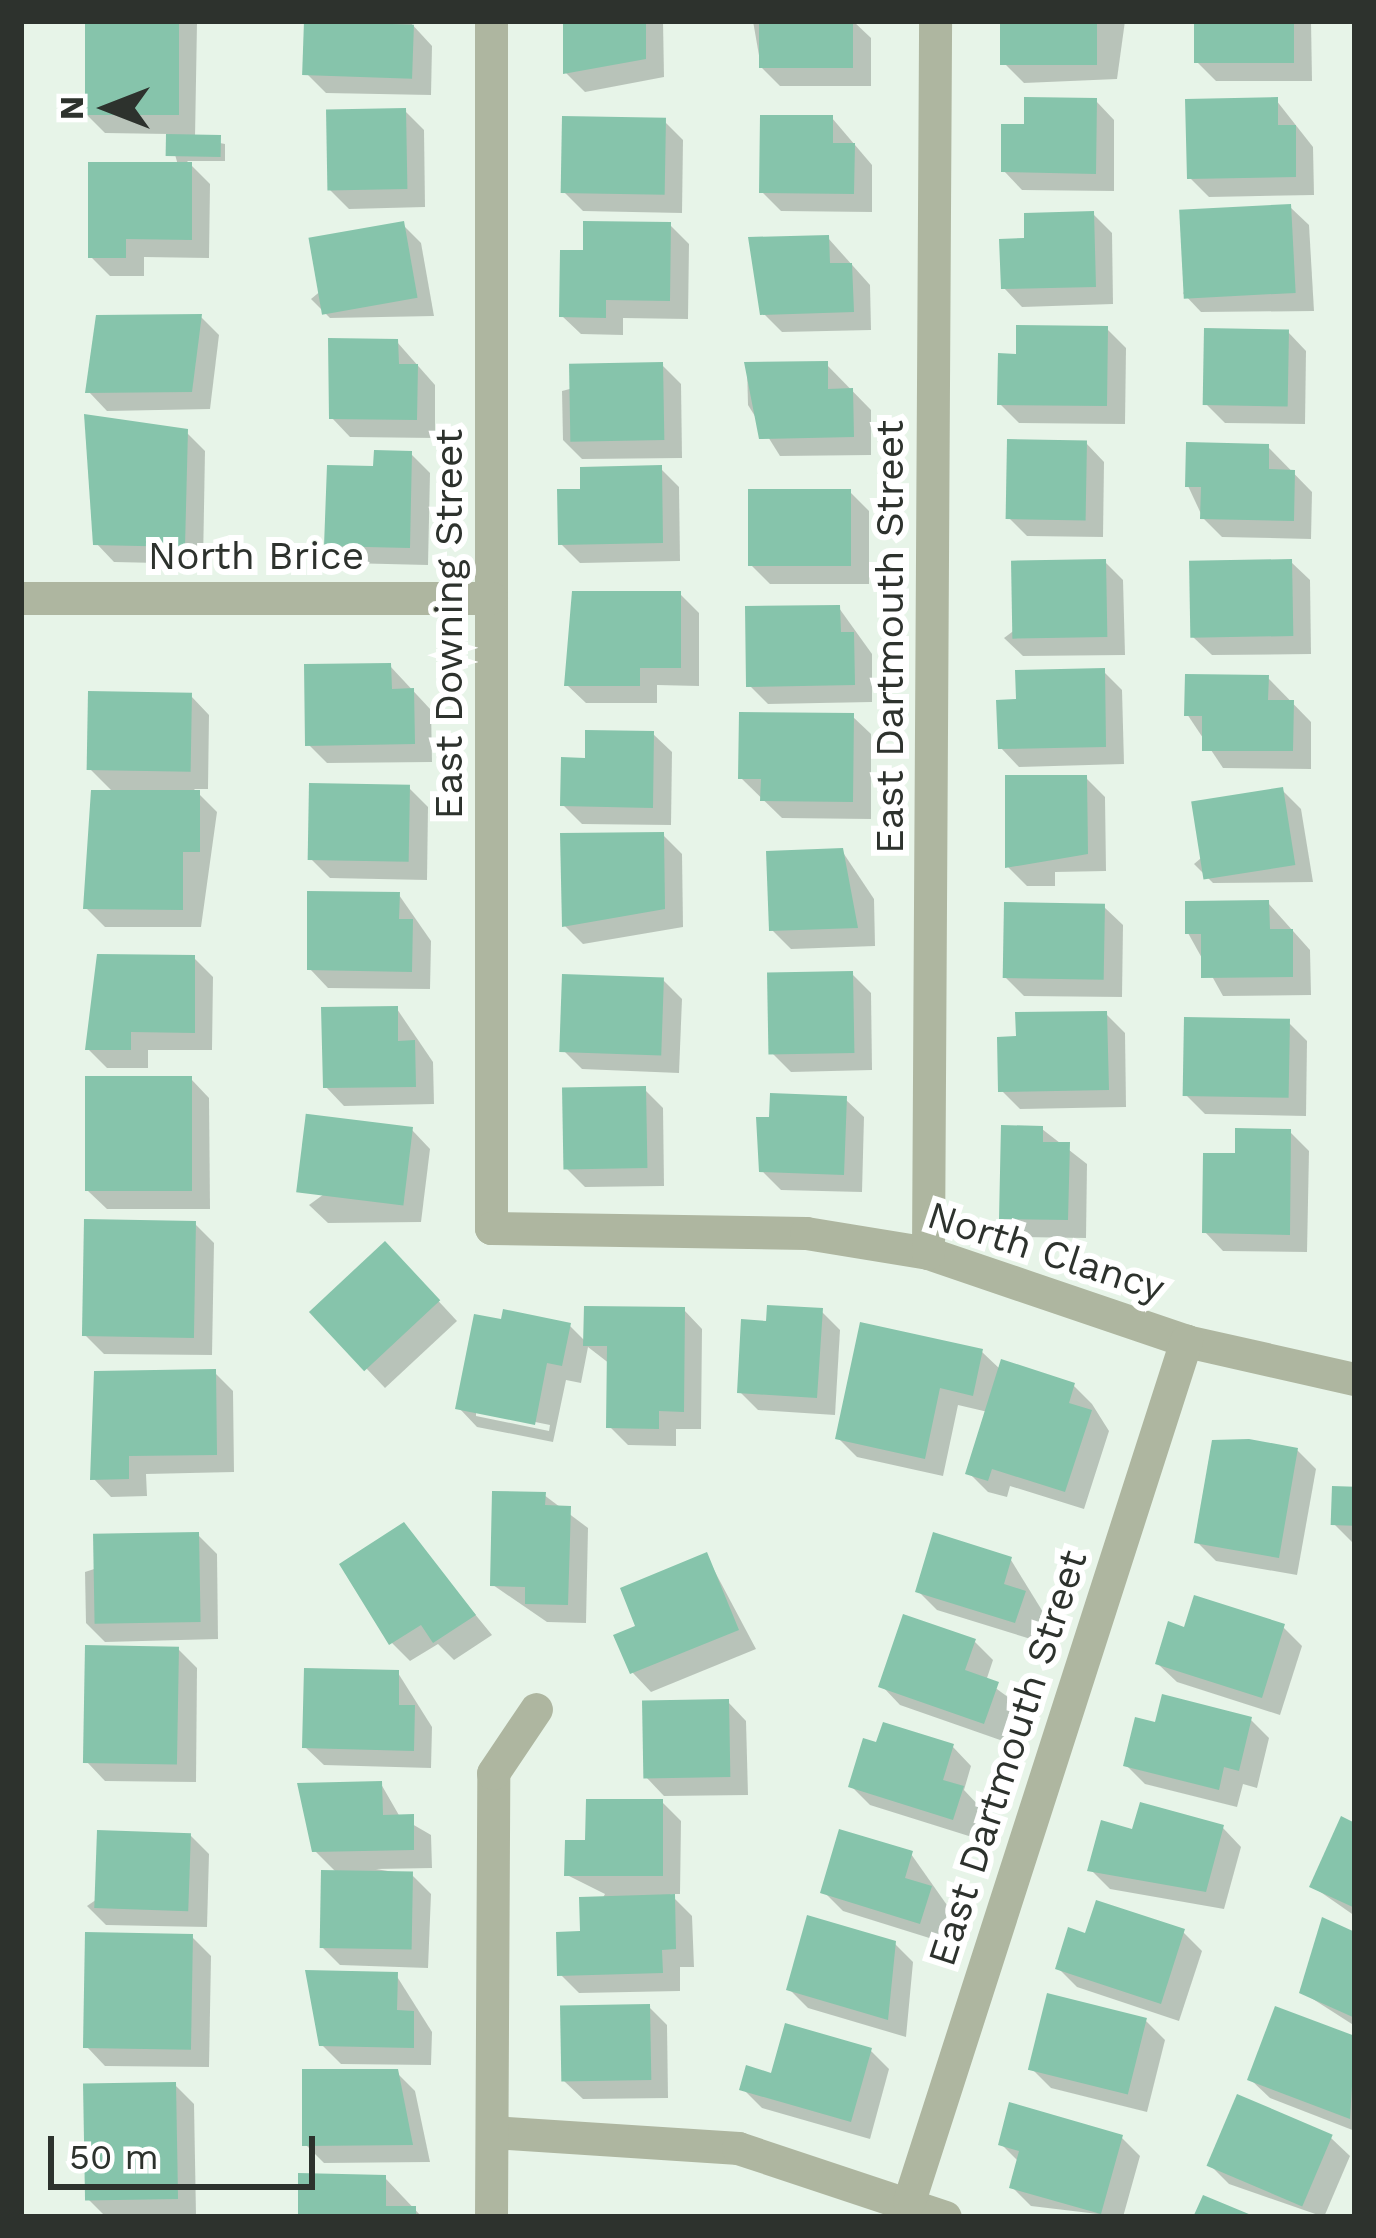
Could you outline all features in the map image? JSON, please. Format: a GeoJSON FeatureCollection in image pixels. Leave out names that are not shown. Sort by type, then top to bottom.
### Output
{"type":"FeatureCollection","features":[{"type":"Feature","properties":{"kind":"street","name":"East Downing Street"},"geometry":{"type":"LineString","coordinates":[[491,21],[491,1228]]}},
{"type":"Feature","properties":{"kind":"street","name":"East Dartmouth Street"},"geometry":{"type":"LineString","coordinates":[[928,1252],[935,21]]}},
{"type":"Feature","properties":{"kind":"street","name":"North Brice"},"geometry":{"type":"LineString","coordinates":[[21,598],[491,598]]}},
{"type":"Feature","properties":{"kind":"street","name":"North Clancy"},"geometry":{"type":"LineString","coordinates":[[491,1228],[806,1233],[928,1252],[1186,1341],[1355,1379]]}},
{"type":"Feature","properties":{"kind":"street","name":"East Dartmouth Street"},"geometry":{"type":"LineString","coordinates":[[909,2200],[1186,1341]]}},
{"type":"Feature","properties":{"kind":"street"},"geometry":{"type":"LineString","coordinates":[[491,2217],[493,1773],[536,1709]]}},
{"type":"Feature","properties":{"kind":"street"},"geometry":{"type":"LineString","coordinates":[[491,2132],[738,2148],[909,2200],[945,2217]]}},
{"type":"Feature","properties":{"kind":"building"},"geometry":{"type":"Polygon","coordinates":[[[85,21],[179,21],[179,115],[85,115],[85,21]]]}},
{"type":"Feature","properties":{"kind":"building"},"geometry":{"type":"Polygon","coordinates":[[[304,21],[414,25],[412,79],[302,75],[304,21]]]}},
{"type":"Feature","properties":{"kind":"building"},"geometry":{"type":"Polygon","coordinates":[[[563,21],[646,21],[646,59],[563,74],[563,21]]]}},
{"type":"Feature","properties":{"kind":"building"},"geometry":{"type":"Polygon","coordinates":[[[759,21],[853,21],[853,68],[759,68],[759,21]]]}},
{"type":"Feature","properties":{"kind":"building"},"geometry":{"type":"Polygon","coordinates":[[[1000,21],[1097,21],[1097,65],[1000,65],[1000,21]]]}},
{"type":"Feature","properties":{"kind":"building"},"geometry":{"type":"Polygon","coordinates":[[[1194,21],[1294,21],[1294,63],[1194,63],[1194,21]]]}},
{"type":"Feature","properties":{"kind":"building"},"geometry":{"type":"Polygon","coordinates":[[[1024,97],[1097,98],[1096,174],[1001,172],[1001,124],[1024,124],[1024,97]]]}},
{"type":"Feature","properties":{"kind":"building"},"geometry":{"type":"Polygon","coordinates":[[[1278,97],[1278,125],[1296,125],[1296,177],[1187,179],[1185,99],[1278,97]]]}},
{"type":"Feature","properties":{"kind":"building"},"geometry":{"type":"Polygon","coordinates":[[[406,108],[407,189],[327,190],[326,109],[406,108]]]}},
{"type":"Feature","properties":{"kind":"building"},"geometry":{"type":"Polygon","coordinates":[[[760,115],[833,115],[833,143],[855,143],[854,194],[759,193],[760,115]]]}},
{"type":"Feature","properties":{"kind":"building"},"geometry":{"type":"Polygon","coordinates":[[[562,116],[666,118],[665,195],[561,193],[562,116]]]}},
{"type":"Feature","properties":{"kind":"building"},"geometry":{"type":"Polygon","coordinates":[[[166,134],[221,135],[221,157],[166,156],[166,134]]]}},
{"type":"Feature","properties":{"kind":"building"},"geometry":{"type":"Polygon","coordinates":[[[88,162],[192,162],[192,240],[126,239],[126,258],[88,258],[88,162]]]}},
{"type":"Feature","properties":{"kind":"building"},"geometry":{"type":"Polygon","coordinates":[[[1291,204],[1296,293],[1184,299],[1179,210],[1291,204]]]}},
{"type":"Feature","properties":{"kind":"building"},"geometry":{"type":"Polygon","coordinates":[[[1094,211],[1096,287],[1001,289],[999,239],[1024,238],[1024,213],[1094,211]]]}},
{"type":"Feature","properties":{"kind":"building"},"geometry":{"type":"Polygon","coordinates":[[[404,221],[418,298],[322,315],[308,238],[404,221]]]}},
{"type":"Feature","properties":{"kind":"building"},"geometry":{"type":"Polygon","coordinates":[[[583,221],[671,222],[670,301],[606,300],[606,318],[559,317],[560,250],[583,250],[583,221]]]}},
{"type":"Feature","properties":{"kind":"building"},"geometry":{"type":"Polygon","coordinates":[[[829,235],[830,263],[852,263],[854,312],[760,315],[748,237],[829,235]]]}},
{"type":"Feature","properties":{"kind":"building"},"geometry":{"type":"Polygon","coordinates":[[[202,314],[192,392],[85,393],[96,315],[202,314]]]}},
{"type":"Feature","properties":{"kind":"building"},"geometry":{"type":"Polygon","coordinates":[[[1016,325],[1108,326],[1107,406],[997,405],[998,353],[1016,354],[1016,325]]]}},
{"type":"Feature","properties":{"kind":"building"},"geometry":{"type":"Polygon","coordinates":[[[1204,328],[1289,329],[1288,406],[1203,405],[1204,328]]]}},
{"type":"Feature","properties":{"kind":"building"},"geometry":{"type":"Polygon","coordinates":[[[328,338],[398,339],[399,364],[418,364],[417,420],[329,419],[328,338]]]}},
{"type":"Feature","properties":{"kind":"building"},"geometry":{"type":"Polygon","coordinates":[[[828,361],[828,389],[853,388],[854,437],[759,439],[744,362],[828,361]]]}},
{"type":"Feature","properties":{"kind":"building"},"geometry":{"type":"Polygon","coordinates":[[[663,362],[664,440],[570,442],[569,364],[663,362]]]}},
{"type":"Feature","properties":{"kind":"building"},"geometry":{"type":"Polygon","coordinates":[[[84,414],[188,429],[185,547],[93,545],[84,414]]]}},
{"type":"Feature","properties":{"kind":"building"},"geometry":{"type":"Polygon","coordinates":[[[1007,439],[1087,440],[1086,520],[1006,519],[1007,439]]]}},
{"type":"Feature","properties":{"kind":"building"},"geometry":{"type":"Polygon","coordinates":[[[1186,442],[1269,444],[1269,469],[1295,470],[1294,521],[1200,519],[1201,487],[1185,487],[1186,442]]]}},
{"type":"Feature","properties":{"kind":"building"},"geometry":{"type":"Polygon","coordinates":[[[374,450],[412,451],[410,548],[324,546],[327,465],[373,466],[374,450]]]}},
{"type":"Feature","properties":{"kind":"building"},"geometry":{"type":"Polygon","coordinates":[[[662,465],[663,543],[558,545],[557,489],[580,489],[580,467],[662,465]]]}},
{"type":"Feature","properties":{"kind":"building"},"geometry":{"type":"Polygon","coordinates":[[[748,489],[851,489],[851,566],[748,566],[748,489]]]}},
{"type":"Feature","properties":{"kind":"building"},"geometry":{"type":"Polygon","coordinates":[[[1106,559],[1107,637],[1012,639],[1011,561],[1106,559]]]}},
{"type":"Feature","properties":{"kind":"building"},"geometry":{"type":"Polygon","coordinates":[[[1292,559],[1293,636],[1190,638],[1189,561],[1292,559]]]}},
{"type":"Feature","properties":{"kind":"building"},"geometry":{"type":"Polygon","coordinates":[[[572,591],[681,591],[681,668],[640,668],[640,686],[564,686],[572,591]]]}},
{"type":"Feature","properties":{"kind":"building"},"geometry":{"type":"Polygon","coordinates":[[[840,605],[841,632],[854,632],[855,685],[746,687],[745,606],[840,605]]]}},
{"type":"Feature","properties":{"kind":"building"},"geometry":{"type":"Polygon","coordinates":[[[391,663],[392,689],[414,688],[415,744],[305,746],[304,664],[391,663]]]}},
{"type":"Feature","properties":{"kind":"building"},"geometry":{"type":"Polygon","coordinates":[[[1105,668],[1106,747],[998,749],[996,700],[1016,699],[1015,670],[1105,668]]]}},
{"type":"Feature","properties":{"kind":"building"},"geometry":{"type":"Polygon","coordinates":[[[1185,674],[1269,675],[1268,700],[1294,700],[1293,751],[1202,751],[1202,716],[1184,716],[1185,674]]]}},
{"type":"Feature","properties":{"kind":"building"},"geometry":{"type":"Polygon","coordinates":[[[88,691],[192,693],[191,772],[87,770],[88,691]]]}},
{"type":"Feature","properties":{"kind":"building"},"geometry":{"type":"Polygon","coordinates":[[[739,712],[854,713],[853,802],[760,801],[761,779],[738,779],[739,712]]]}},
{"type":"Feature","properties":{"kind":"building"},"geometry":{"type":"Polygon","coordinates":[[[585,730],[654,731],[653,808],[560,806],[561,757],[585,758],[585,730]]]}},
{"type":"Feature","properties":{"kind":"building"},"geometry":{"type":"Polygon","coordinates":[[[1005,775],[1087,775],[1088,854],[1005,868],[1005,775]]]}},
{"type":"Feature","properties":{"kind":"building"},"geometry":{"type":"Polygon","coordinates":[[[309,783],[410,785],[409,862],[308,860],[309,783]]]}},
{"type":"Feature","properties":{"kind":"building"},"geometry":{"type":"Polygon","coordinates":[[[1283,787],[1295,865],[1204,880],[1191,802],[1283,787]]]}},
{"type":"Feature","properties":{"kind":"building"},"geometry":{"type":"Polygon","coordinates":[[[91,790],[200,790],[200,852],[183,852],[183,910],[83,909],[91,790]]]}},
{"type":"Feature","properties":{"kind":"building"},"geometry":{"type":"Polygon","coordinates":[[[664,832],[665,909],[562,927],[560,833],[664,832]]]}},
{"type":"Feature","properties":{"kind":"building"},"geometry":{"type":"Polygon","coordinates":[[[843,848],[858,928],[769,931],[766,851],[843,848]]]}},
{"type":"Feature","properties":{"kind":"building"},"geometry":{"type":"Polygon","coordinates":[[[307,891],[400,892],[399,919],[413,919],[412,972],[307,970],[307,891]]]}},
{"type":"Feature","properties":{"kind":"building"},"geometry":{"type":"Polygon","coordinates":[[[1269,900],[1270,929],[1293,929],[1293,977],[1201,978],[1201,934],[1185,934],[1185,901],[1269,900]]]}},
{"type":"Feature","properties":{"kind":"building"},"geometry":{"type":"Polygon","coordinates":[[[1004,902],[1105,904],[1104,980],[1003,978],[1004,902]]]}},
{"type":"Feature","properties":{"kind":"building"},"geometry":{"type":"Polygon","coordinates":[[[97,954],[195,955],[195,1033],[131,1032],[131,1050],[85,1050],[97,954]]]}},
{"type":"Feature","properties":{"kind":"building"},"geometry":{"type":"Polygon","coordinates":[[[853,971],[854,1053],[768,1054],[767,973],[853,971]]]}},
{"type":"Feature","properties":{"kind":"building"},"geometry":{"type":"Polygon","coordinates":[[[562,974],[664,978],[661,1056],[559,1052],[562,974]]]}},
{"type":"Feature","properties":{"kind":"building"},"geometry":{"type":"Polygon","coordinates":[[[398,1006],[398,1041],[415,1040],[416,1087],[323,1088],[321,1007],[398,1006]]]}},
{"type":"Feature","properties":{"kind":"building"},"geometry":{"type":"Polygon","coordinates":[[[1107,1011],[1109,1090],[998,1092],[997,1037],[1016,1036],[1015,1012],[1107,1011]]]}},
{"type":"Feature","properties":{"kind":"building"},"geometry":{"type":"Polygon","coordinates":[[[1184,1017],[1290,1019],[1289,1098],[1183,1096],[1184,1017]]]}},
{"type":"Feature","properties":{"kind":"building"},"geometry":{"type":"Polygon","coordinates":[[[85,1076],[192,1076],[192,1191],[85,1191],[85,1076]]]}},
{"type":"Feature","properties":{"kind":"building"},"geometry":{"type":"Polygon","coordinates":[[[646,1086],[647,1168],[563,1169],[562,1087],[646,1086]]]}},
{"type":"Feature","properties":{"kind":"building"},"geometry":{"type":"Polygon","coordinates":[[[770,1093],[847,1096],[844,1175],[759,1172],[756,1117],[769,1117],[770,1093]]]}},
{"type":"Feature","properties":{"kind":"building"},"geometry":{"type":"Polygon","coordinates":[[[306,1114],[413,1127],[403,1205],[296,1192],[306,1114]]]}},
{"type":"Feature","properties":{"kind":"building"},"geometry":{"type":"Polygon","coordinates":[[[1001,1125],[1043,1126],[1043,1142],[1070,1142],[1068,1220],[999,1219],[1001,1125]]]}},
{"type":"Feature","properties":{"kind":"building"},"geometry":{"type":"Polygon","coordinates":[[[1235,1128],[1291,1129],[1290,1235],[1202,1233],[1203,1153],[1235,1153],[1235,1128]]]}},
{"type":"Feature","properties":{"kind":"building"},"geometry":{"type":"Polygon","coordinates":[[[84,1219],[196,1221],[194,1338],[82,1336],[84,1219]]]}},
{"type":"Feature","properties":{"kind":"building"},"geometry":{"type":"Polygon","coordinates":[[[385,1241],[440,1300],[364,1371],[309,1312],[385,1241]]]}},
{"type":"Feature","properties":{"kind":"building"},"geometry":{"type":"Polygon","coordinates":[[[767,1305],[823,1308],[817,1398],[737,1393],[741,1319],[766,1321],[767,1305]]]}},
{"type":"Feature","properties":{"kind":"building"},"geometry":{"type":"Polygon","coordinates":[[[584,1306],[685,1307],[684,1412],[659,1411],[659,1429],[606,1428],[607,1346],[583,1346],[584,1306]]]}},
{"type":"Feature","properties":{"kind":"building"},"geometry":{"type":"Polygon","coordinates":[[[503,1309],[571,1323],[562,1366],[547,1363],[535,1425],[455,1409],[474,1314],[501,1319],[503,1309]]]}},
{"type":"Feature","properties":{"kind":"building"},"geometry":{"type":"Polygon","coordinates":[[[860,1322],[983,1349],[973,1396],[940,1388],[925,1459],[835,1439],[860,1322]]]}},
{"type":"Feature","properties":{"kind":"building"},"geometry":{"type":"Polygon","coordinates":[[[1001,1359],[1075,1383],[1069,1403],[1092,1410],[1065,1492],[992,1469],[988,1481],[965,1474],[1001,1359]]]}},
{"type":"Feature","properties":{"kind":"building"},"geometry":{"type":"Polygon","coordinates":[[[216,1369],[217,1455],[129,1456],[129,1479],[90,1480],[94,1371],[216,1369]]]}},
{"type":"Feature","properties":{"kind":"building"},"geometry":{"type":"Polygon","coordinates":[[[1249,1439],[1298,1448],[1279,1558],[1194,1543],[1212,1440],[1249,1439]]]}},
{"type":"Feature","properties":{"kind":"building"},"geometry":{"type":"Polygon","coordinates":[[[1332,1486],[1355,1487],[1354,1526],[1331,1525],[1332,1486]]]}},
{"type":"Feature","properties":{"kind":"building"},"geometry":{"type":"Polygon","coordinates":[[[492,1491],[546,1492],[545,1505],[571,1506],[568,1605],[525,1604],[525,1587],[490,1586],[492,1491]]]}},
{"type":"Feature","properties":{"kind":"building"},"geometry":{"type":"Polygon","coordinates":[[[404,1522],[476,1615],[433,1643],[421,1625],[389,1645],[339,1564],[404,1522]]]}},
{"type":"Feature","properties":{"kind":"building"},"geometry":{"type":"Polygon","coordinates":[[[199,1532],[201,1622],[95,1624],[93,1534],[199,1532]]]}},
{"type":"Feature","properties":{"kind":"building"},"geometry":{"type":"Polygon","coordinates":[[[933,1532],[1012,1557],[1004,1584],[1026,1591],[1015,1623],[915,1592],[933,1532]]]}},
{"type":"Feature","properties":{"kind":"building"},"geometry":{"type":"Polygon","coordinates":[[[707,1552],[739,1630],[630,1674],[613,1635],[635,1626],[620,1588],[707,1552]]]}},
{"type":"Feature","properties":{"kind":"building"},"geometry":{"type":"Polygon","coordinates":[[[1194,1595],[1285,1624],[1262,1698],[1155,1664],[1168,1621],[1184,1627],[1194,1595]]]}},
{"type":"Feature","properties":{"kind":"building"},"geometry":{"type":"Polygon","coordinates":[[[903,1614],[976,1639],[965,1670],[999,1682],[984,1724],[878,1687],[903,1614]]]}},
{"type":"Feature","properties":{"kind":"building"},"geometry":{"type":"Polygon","coordinates":[[[85,1645],[179,1647],[177,1765],[83,1763],[85,1645]]]}},
{"type":"Feature","properties":{"kind":"building"},"geometry":{"type":"Polygon","coordinates":[[[304,1668],[399,1670],[399,1705],[415,1705],[414,1751],[302,1748],[304,1668]]]}},
{"type":"Feature","properties":{"kind":"building"},"geometry":{"type":"Polygon","coordinates":[[[1162,1694],[1252,1717],[1239,1771],[1224,1767],[1219,1790],[1123,1766],[1135,1717],[1155,1722],[1162,1694]]]}},
{"type":"Feature","properties":{"kind":"building"},"geometry":{"type":"Polygon","coordinates":[[[729,1699],[730,1777],[643,1779],[642,1701],[729,1699]]]}},
{"type":"Feature","properties":{"kind":"building"},"geometry":{"type":"Polygon","coordinates":[[[883,1722],[954,1744],[943,1780],[964,1786],[953,1820],[848,1787],[863,1738],[876,1742],[883,1722]]]}},
{"type":"Feature","properties":{"kind":"building"},"geometry":{"type":"Polygon","coordinates":[[[382,1781],[383,1815],[414,1814],[414,1850],[312,1852],[297,1783],[382,1781]]]}},
{"type":"Feature","properties":{"kind":"building"},"geometry":{"type":"Polygon","coordinates":[[[586,1799],[663,1799],[663,1876],[564,1876],[565,1840],[585,1840],[586,1799]]]}},
{"type":"Feature","properties":{"kind":"building"},"geometry":{"type":"Polygon","coordinates":[[[1140,1802],[1224,1825],[1206,1892],[1087,1871],[1101,1820],[1132,1829],[1140,1802]]]}},
{"type":"Feature","properties":{"kind":"building"},"geometry":{"type":"Polygon","coordinates":[[[1341,1816],[1355,1823],[1355,1908],[1309,1887],[1341,1816]]]}},
{"type":"Feature","properties":{"kind":"building"},"geometry":{"type":"Polygon","coordinates":[[[839,1829],[913,1851],[905,1878],[932,1886],[920,1924],[820,1893],[839,1829]]]}},
{"type":"Feature","properties":{"kind":"building"},"geometry":{"type":"Polygon","coordinates":[[[97,1830],[191,1833],[188,1911],[94,1908],[97,1830]]]}},
{"type":"Feature","properties":{"kind":"building"},"geometry":{"type":"Polygon","coordinates":[[[321,1870],[413,1872],[412,1950],[320,1948],[321,1870]]]}},
{"type":"Feature","properties":{"kind":"building"},"geometry":{"type":"Polygon","coordinates":[[[675,1894],[676,1949],[662,1950],[663,1973],[557,1976],[556,1932],[580,1931],[579,1897],[675,1894]]]}},
{"type":"Feature","properties":{"kind":"building"},"geometry":{"type":"Polygon","coordinates":[[[1096,1900],[1185,1929],[1161,2004],[1055,1969],[1068,1927],[1085,1933],[1096,1900]]]}},
{"type":"Feature","properties":{"kind":"building"},"geometry":{"type":"Polygon","coordinates":[[[807,1915],[896,1941],[888,2020],[786,1990],[807,1915]]]}},
{"type":"Feature","properties":{"kind":"building"},"geometry":{"type":"Polygon","coordinates":[[[1322,1917],[1355,1932],[1355,2018],[1299,1993],[1322,1917]]]}},
{"type":"Feature","properties":{"kind":"building"},"geometry":{"type":"Polygon","coordinates":[[[85,1932],[193,1934],[191,2050],[83,2048],[85,1932]]]}},
{"type":"Feature","properties":{"kind":"building"},"geometry":{"type":"Polygon","coordinates":[[[305,1970],[398,1972],[397,2010],[414,2011],[414,2048],[319,2046],[305,1970]]]}},
{"type":"Feature","properties":{"kind":"building"},"geometry":{"type":"Polygon","coordinates":[[[1047,1993],[1147,2018],[1128,2095],[1028,2070],[1047,1993]]]}},
{"type":"Feature","properties":{"kind":"building"},"geometry":{"type":"Polygon","coordinates":[[[650,2004],[651,2080],[561,2082],[560,2006],[650,2004]]]}},
{"type":"Feature","properties":{"kind":"building"},"geometry":{"type":"Polygon","coordinates":[[[1275,2006],[1355,2036],[1350,2119],[1247,2080],[1275,2006]]]}},
{"type":"Feature","properties":{"kind":"building"},"geometry":{"type":"Polygon","coordinates":[[[785,2023],[872,2048],[851,2122],[739,2090],[746,2065],[771,2073],[785,2023]]]}},
{"type":"Feature","properties":{"kind":"building"},"geometry":{"type":"Polygon","coordinates":[[[302,2069],[398,2069],[413,2145],[302,2146],[302,2069]]]}},
{"type":"Feature","properties":{"kind":"building"},"geometry":{"type":"Polygon","coordinates":[[[176,2082],[178,2199],[85,2201],[83,2084],[176,2082]]]}},
{"type":"Feature","properties":{"kind":"building"},"geometry":{"type":"Polygon","coordinates":[[[1237,2094],[1333,2135],[1302,2206],[1207,2166],[1237,2094]]]}},
{"type":"Feature","properties":{"kind":"building"},"geometry":{"type":"Polygon","coordinates":[[[1009,2102],[1123,2135],[1101,2214],[1009,2188],[1019,2151],[998,2145],[1009,2102]]]}},
{"type":"Feature","properties":{"kind":"building"},"geometry":{"type":"Polygon","coordinates":[[[298,2173],[386,2175],[386,2206],[416,2206],[416,2217],[298,2217],[298,2173]]]}},
{"type":"Feature","properties":{"kind":"building"},"geometry":{"type":"Polygon","coordinates":[[[1203,2195],[1256,2217],[1176,2217],[1194,2215],[1203,2195]]]}}]}
